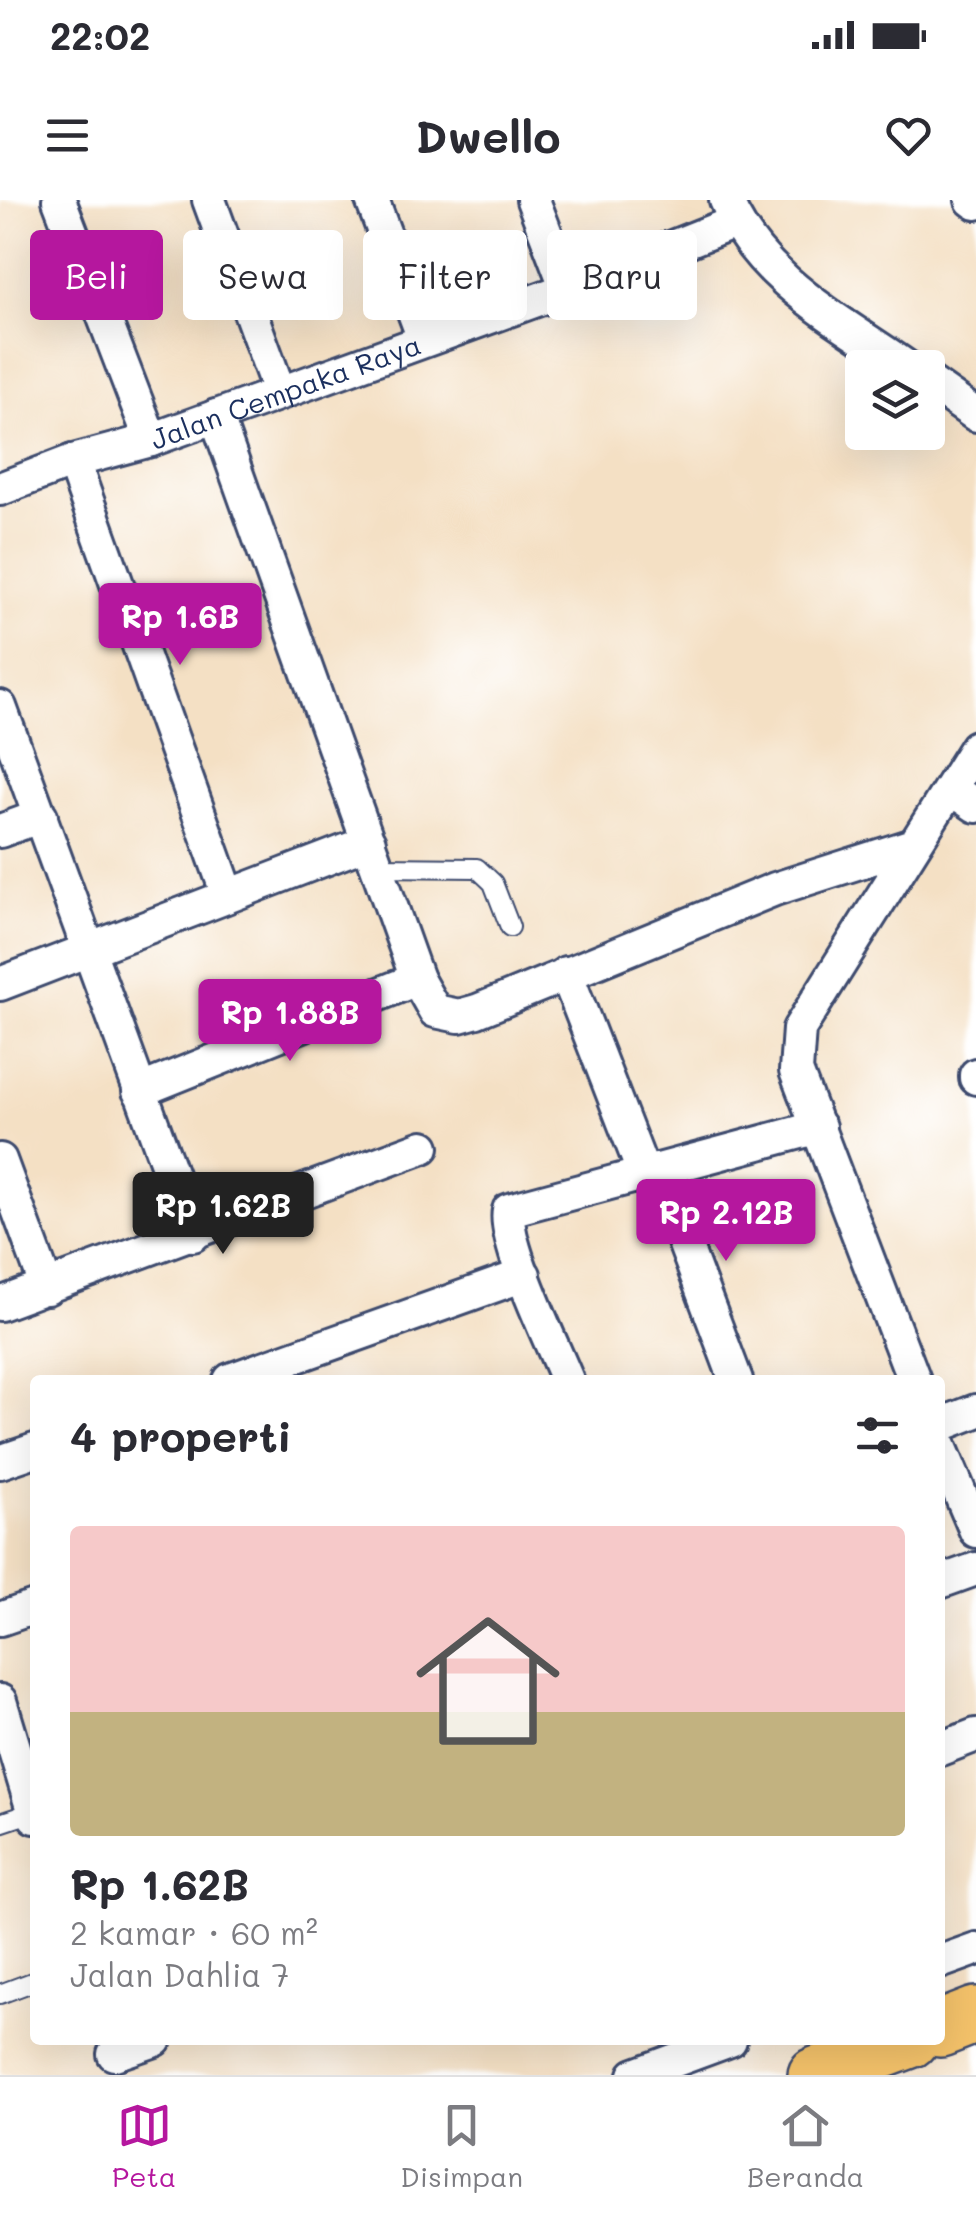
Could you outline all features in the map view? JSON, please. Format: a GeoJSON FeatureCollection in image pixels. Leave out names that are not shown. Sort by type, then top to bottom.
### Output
{"type":"FeatureCollection","features":[{"type":"Feature","properties":{"kind":"highway"},"geometry":{"type":"LineString","coordinates":[[945,2027],[976,2015]]}},
{"type":"Feature","properties":{"kind":"highway"},"geometry":{"type":"LineString","coordinates":[[816,2075],[897,2045]]}},
{"type":"Feature","properties":{"kind":"street"},"geometry":{"type":"LineString","coordinates":[[59,200],[151,440]]}},
{"type":"Feature","properties":{"kind":"street"},"geometry":{"type":"LineString","coordinates":[[209,200],[279,391]]}},
{"type":"Feature","properties":{"kind":"street"},"geometry":{"type":"LineString","coordinates":[[372,200],[424,340]]}},
{"type":"Feature","properties":{"kind":"street"},"geometry":{"type":"LineString","coordinates":[[533,200],[547,237]]}},
{"type":"Feature","properties":{"kind":"street"},"geometry":{"type":"LineString","coordinates":[[731,211],[769,267],[883,350]]}},
{"type":"Feature","properties":{"kind":"street","name":"Jalan Cempaka Raya"},"geometry":{"type":"LineString","coordinates":[[691,230],[731,211]]}},
{"type":"Feature","properties":{"kind":"street","name":"Jalan Cempaka Raya"},"geometry":{"type":"LineString","coordinates":[[2,483],[151,440],[547,296]]}},
{"type":"Feature","properties":{"kind":"street"},"geometry":{"type":"LineString","coordinates":[[945,393],[976,415]]}},
{"type":"Feature","properties":{"kind":"street"},"geometry":{"type":"LineString","coordinates":[[216,416],[417,980],[435,1011],[458,1016],[775,889],[910,846]]}},
{"type":"Feature","properties":{"kind":"street"},"geometry":{"type":"LineString","coordinates":[[73,462],[228,895]]}},
{"type":"Feature","properties":{"kind":"street"},"geometry":{"type":"LineString","coordinates":[[0,708],[193,1234]]}},
{"type":"Feature","properties":{"kind":"street"},"geometry":{"type":"LineString","coordinates":[[912,1375],[796,1071],[800,1029],[910,846],[963,798],[976,746]]}},
{"type":"Feature","properties":{"kind":"street"},"geometry":{"type":"LineString","coordinates":[[0,831],[40,816]]}},
{"type":"Feature","properties":{"kind":"street"},"geometry":{"type":"LineString","coordinates":[[0,984],[228,895],[373,855]]}},
{"type":"Feature","properties":{"kind":"street"},"geometry":{"type":"LineString","coordinates":[[566,972],[734,1375]]}},
{"type":"Feature","properties":{"kind":"street"},"geometry":{"type":"LineString","coordinates":[[139,1090],[417,980]]}},
{"type":"Feature","properties":{"kind":"street"},"geometry":{"type":"LineString","coordinates":[[565,1375],[524,1275],[507,1220],[509,1210],[819,1128]]}},
{"type":"Feature","properties":{"kind":"street"},"geometry":{"type":"LineString","coordinates":[[0,1304],[423,1147]]}},
{"type":"Feature","properties":{"kind":"street"},"geometry":{"type":"LineString","coordinates":[[0,1160],[46,1288]]}},
{"type":"Feature","properties":{"kind":"street"},"geometry":{"type":"LineString","coordinates":[[244,1375],[524,1275]]}},
{"type":"Feature","properties":{"kind":"street"},"geometry":{"type":"LineString","coordinates":[[945,1423],[976,1411]]}},
{"type":"Feature","properties":{"kind":"street"},"geometry":{"type":"LineString","coordinates":[[0,1462],[30,1452]]}},
{"type":"Feature","properties":{"kind":"street"},"geometry":{"type":"LineString","coordinates":[[945,1458],[976,1531]]}},
{"type":"Feature","properties":{"kind":"street"},"geometry":{"type":"LineString","coordinates":[[945,1580],[976,1569]]}},
{"type":"Feature","properties":{"kind":"street"},"geometry":{"type":"LineString","coordinates":[[0,1619],[30,1609]]}},
{"type":"Feature","properties":{"kind":"street"},"geometry":{"type":"LineString","coordinates":[[0,1701],[30,1801]]}},
{"type":"Feature","properties":{"kind":"street"},"geometry":{"type":"LineString","coordinates":[[945,1746],[976,1735]]}},
{"type":"Feature","properties":{"kind":"street"},"geometry":{"type":"LineString","coordinates":[[945,1960],[976,1949]]}},
{"type":"Feature","properties":{"kind":"street"},"geometry":{"type":"LineString","coordinates":[[115,2056],[142,2045]]}},
{"type":"Feature","properties":{"kind":"street"},"geometry":{"type":"LineString","coordinates":[[635,2075],[716,2045]]}},
{"type":"Feature","properties":{"kind":"lane"},"geometry":{"type":"LineString","coordinates":[[373,855],[478,868],[494,883],[510,926]]}},
{"type":"Feature","properties":{"kind":"lane"},"geometry":{"type":"LineString","coordinates":[[0,1823],[30,1815]]}},
{"type":"Feature","properties":{"kind":"lane"},"geometry":{"type":"LineString","coordinates":[[0,1994],[30,1983]]}}]}
